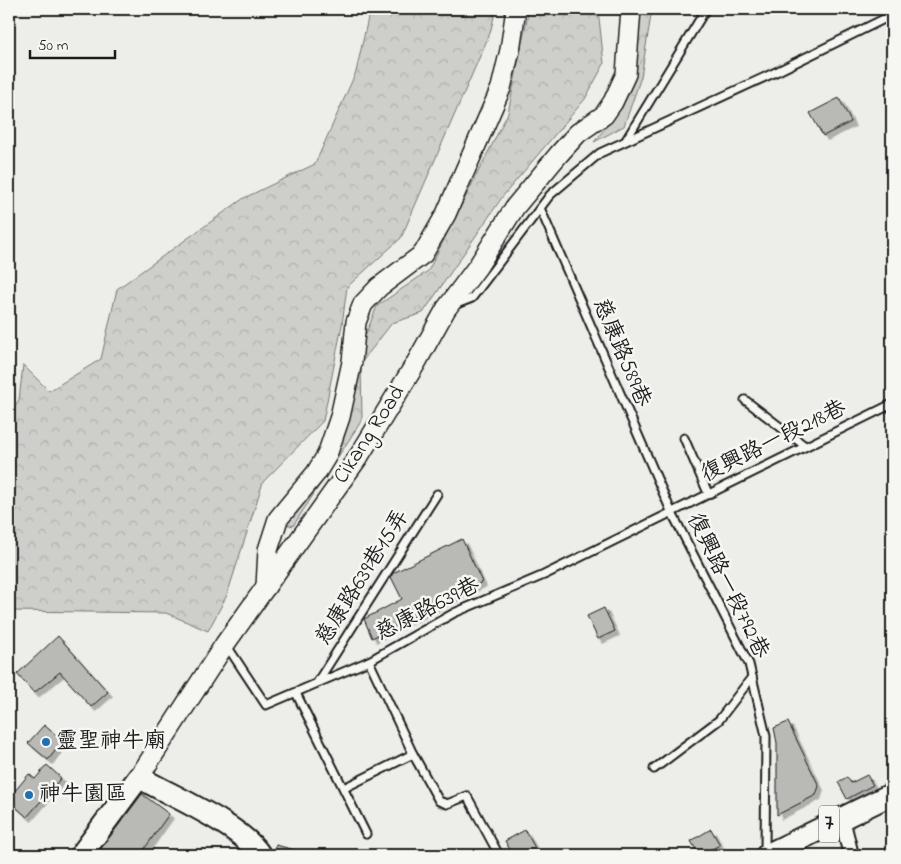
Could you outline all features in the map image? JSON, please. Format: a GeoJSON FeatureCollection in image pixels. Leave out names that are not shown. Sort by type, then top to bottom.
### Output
{"type":"FeatureCollection","features":[{"type":"Feature","properties":{"kind":"main road","name":"Cikang Road"},"geometry":{"type":"LineString","coordinates":[[81,855],[139,777]]}},
{"type":"Feature","properties":{"kind":"main road"},"geometry":{"type":"LineString","coordinates":[[139,777],[239,834],[254,846],[260,855]]}},
{"type":"Feature","properties":{"kind":"main road","name":"7"},"geometry":{"type":"LineString","coordinates":[[766,855],[892,794]]}},
{"type":"Feature","properties":{"kind":"street"},"geometry":{"type":"LineString","coordinates":[[266,587],[268,550],[278,519],[316,473],[327,455],[340,417],[352,362],[356,322],[363,304],[379,287],[423,254],[446,214],[501,88],[510,50],[516,9]]}},
{"type":"Feature","properties":{"kind":"street","name":"Cikang Road"},"geometry":{"type":"LineString","coordinates":[[139,777],[225,644],[359,456],[416,363],[446,309],[478,266],[515,207],[578,133],[604,115],[613,102],[626,74],[632,9]]}},
{"type":"Feature","properties":{"kind":"street"},"geometry":{"type":"LineString","coordinates":[[842,818],[851,855]]}},
{"type":"Feature","properties":{"kind":"lane"},"geometry":{"type":"LineString","coordinates":[[626,140],[706,9]]}},
{"type":"Feature","properties":{"kind":"lane"},"geometry":{"type":"LineString","coordinates":[[446,309],[472,298],[550,195],[600,153],[778,71],[892,15]]}},
{"type":"Feature","properties":{"kind":"lane","name":"慈康路589巷"},"geometry":{"type":"LineString","coordinates":[[540,208],[671,511]]}},
{"type":"Feature","properties":{"kind":"lane"},"geometry":{"type":"LineString","coordinates":[[745,400],[805,446]]}},
{"type":"Feature","properties":{"kind":"lane","name":"復興路一段218巷"},"geometry":{"type":"LineString","coordinates":[[671,511],[892,404]]}},
{"type":"Feature","properties":{"kind":"lane"},"geometry":{"type":"LineString","coordinates":[[684,438],[708,493]]}},
{"type":"Feature","properties":{"kind":"lane","name":"慈康路639巷15弄"},"geometry":{"type":"LineString","coordinates":[[318,682],[437,494]]}},
{"type":"Feature","properties":{"kind":"lane","name":"慈康路639巷"},"geometry":{"type":"LineString","coordinates":[[225,644],[266,705],[369,661],[454,613],[544,575],[671,511]]}},
{"type":"Feature","properties":{"kind":"lane","name":"復興路一段792巷"},"geometry":{"type":"LineString","coordinates":[[671,511],[749,664],[766,736],[766,855]]}},
{"type":"Feature","properties":{"kind":"lane"},"geometry":{"type":"LineString","coordinates":[[369,661],[413,754],[439,800],[447,804],[467,796],[499,855]]}},
{"type":"Feature","properties":{"kind":"lane"},"geometry":{"type":"LineString","coordinates":[[654,769],[719,720],[752,676]]}},
{"type":"Feature","properties":{"kind":"lane"},"geometry":{"type":"LineString","coordinates":[[296,693],[366,834]]}},
{"type":"Feature","properties":{"kind":"lane"},"geometry":{"type":"LineString","coordinates":[[344,788],[413,754]]}},
{"type":"Feature","properties":{"kind":"green space"},"geometry":{"type":"Polygon","coordinates":[[[370,9],[496,9],[490,33],[401,238],[347,287],[342,325],[323,421],[263,482],[227,595],[208,631],[166,613],[9,611],[9,414],[19,400],[23,365],[49,391],[101,359],[117,289],[244,198],[315,164],[356,72],[370,9]]]}},
{"type":"Feature","properties":{"kind":"green space"},"geometry":{"type":"Polygon","coordinates":[[[529,9],[598,9],[604,64],[585,99],[503,196],[423,313],[392,323],[361,363],[362,420],[293,526],[285,524],[323,470],[354,364],[377,306],[428,271],[508,113],[529,9]]]}},
{"type":"Feature","properties":{"kind":"green space"},"geometry":{"type":"Polygon","coordinates":[[[634,9],[652,9],[641,77],[624,126],[594,142],[615,116],[636,47],[634,9]]]}},
{"type":"Feature","properties":{"kind":"building"},"geometry":{"type":"Polygon","coordinates":[[[839,98],[851,122],[823,136],[810,113],[839,98]]]}},
{"type":"Feature","properties":{"kind":"building"},"geometry":{"type":"Polygon","coordinates":[[[462,539],[482,582],[372,638],[364,619],[402,599],[391,577],[393,573],[462,539]]]}},
{"type":"Feature","properties":{"kind":"building"},"geometry":{"type":"Polygon","coordinates":[[[604,608],[615,631],[598,639],[587,616],[604,608]]]}},
{"type":"Feature","properties":{"kind":"building"},"geometry":{"type":"Polygon","coordinates":[[[58,636],[108,692],[91,707],[60,672],[34,693],[17,674],[58,636]]]}},
{"type":"Feature","properties":{"kind":"building"},"geometry":{"type":"Polygon","coordinates":[[[788,722],[819,786],[816,795],[777,815],[777,743],[774,728],[788,722]]]}},
{"type":"Feature","properties":{"kind":"building","name":"靈聖神牛廟"},"geometry":{"type":"Polygon","coordinates":[[[44,725],[63,741],[48,760],[28,743],[44,725]]]}},
{"type":"Feature","properties":{"kind":"building","name":"神牛園區"},"geometry":{"type":"Polygon","coordinates":[[[47,765],[61,778],[27,817],[9,801],[9,798],[29,774],[35,779],[47,765]]]}},
{"type":"Feature","properties":{"kind":"building"},"geometry":{"type":"Polygon","coordinates":[[[867,775],[873,785],[847,799],[838,782],[847,777],[851,783],[867,775]]]}},
{"type":"Feature","properties":{"kind":"building"},"geometry":{"type":"Polygon","coordinates":[[[142,794],[169,814],[140,855],[96,855],[142,794]]]}},
{"type":"Feature","properties":{"kind":"building"},"geometry":{"type":"Polygon","coordinates":[[[711,829],[720,845],[699,855],[691,841],[711,829]]]}},
{"type":"Feature","properties":{"kind":"building"},"geometry":{"type":"Polygon","coordinates":[[[525,830],[539,855],[513,855],[505,841],[525,830]]]}},
{"type":"Feature","properties":{"kind":"building"},"geometry":{"type":"Polygon","coordinates":[[[276,845],[302,852],[302,855],[277,855],[272,853],[276,845]]]}},
{"type":"Feature","properties":{"kind":"place","name":"靈聖神牛廟"},"geometry":{"type":"Point","coordinates":[46,742]}},
{"type":"Feature","properties":{"kind":"place","name":"神牛園區"},"geometry":{"type":"Point","coordinates":[29,795]}}]}
